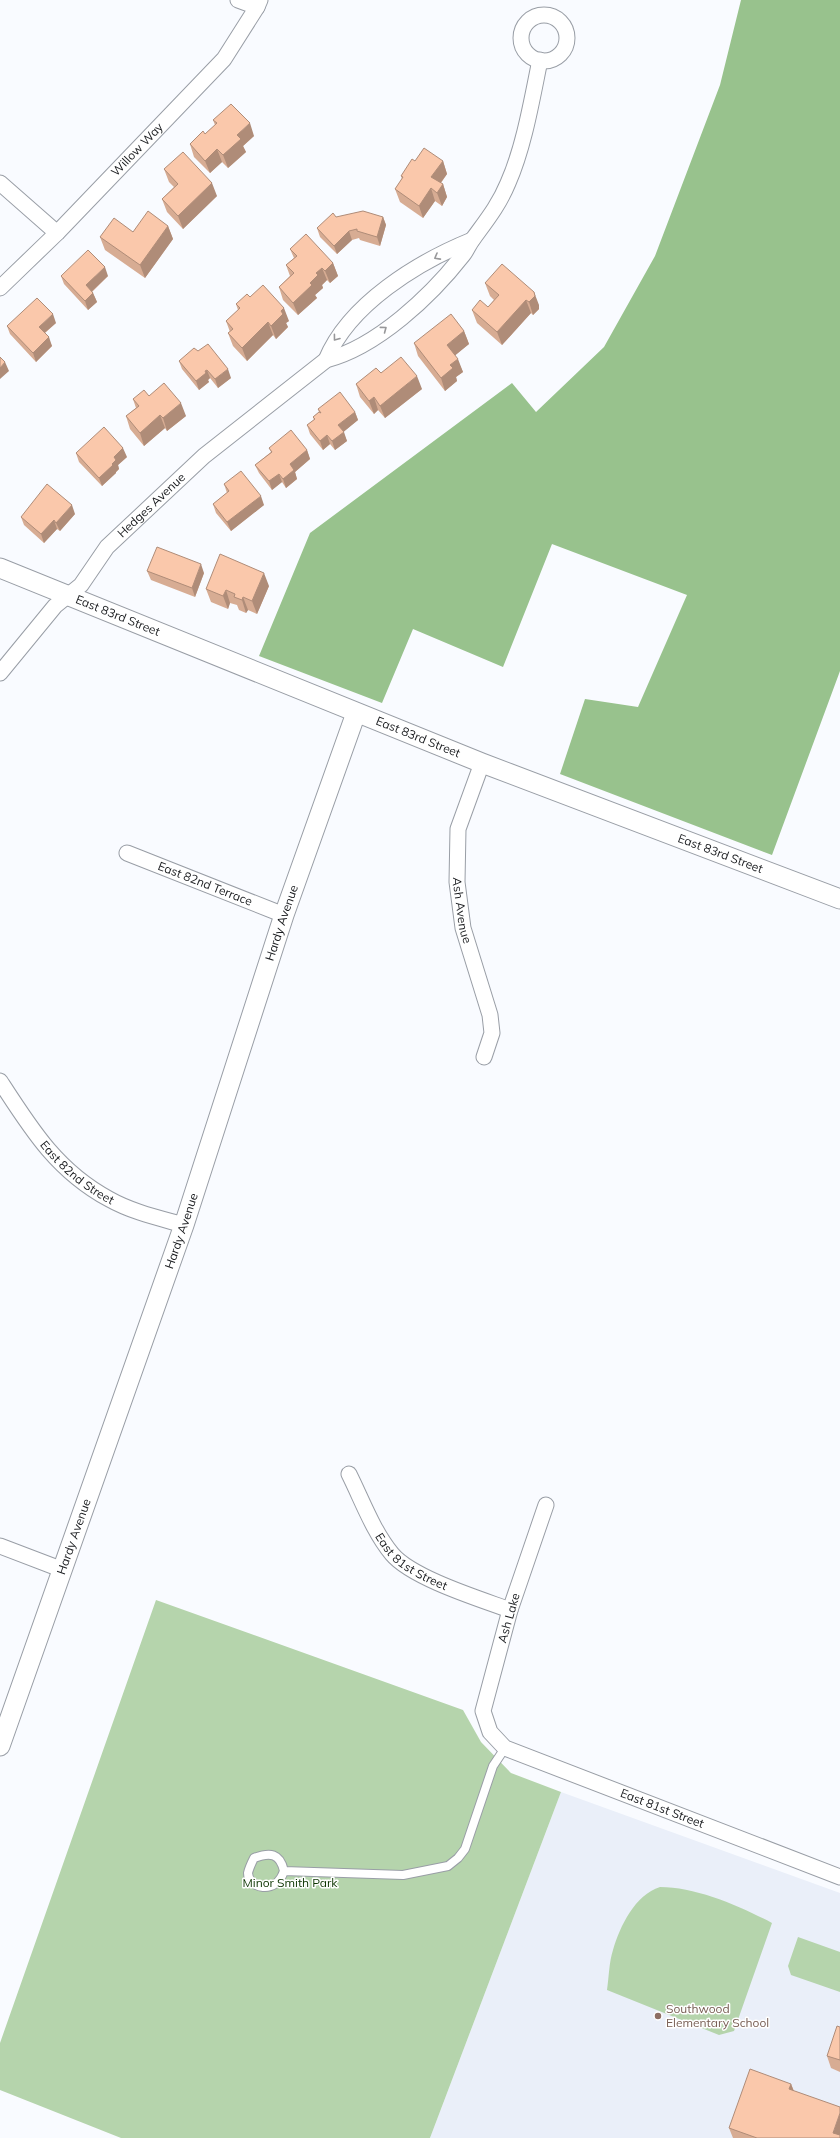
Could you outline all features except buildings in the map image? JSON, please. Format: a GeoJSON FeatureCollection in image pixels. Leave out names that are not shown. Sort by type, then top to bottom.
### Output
{"type":"FeatureCollection","features":[{"type":"Feature","properties":{"kind":"street"},"geometry":{"type":"LineString","coordinates":[[238,0],[258,4]]}},
{"type":"Feature","properties":{"kind":"street","name":"Willow Way"},"geometry":{"type":"LineString","coordinates":[[0,288],[57,233],[224,59],[258,4]]}},
{"type":"Feature","properties":{"kind":"street"},"geometry":{"type":"LineString","coordinates":[[326,360],[364,345],[398,319],[450,271],[494,211],[509,183],[522,142],[540,60]]}},
{"type":"Feature","properties":{"kind":"street"},"geometry":{"type":"LineString","coordinates":[[0,182],[57,233]]}},
{"type":"Feature","properties":{"kind":"street"},"geometry":{"type":"LineString","coordinates":[[326,360],[332,344],[346,325],[408,272],[450,249],[472,240]]}},
{"type":"Feature","properties":{"kind":"street","name":"Hedges Avenue"},"geometry":{"type":"LineString","coordinates":[[0,673],[55,606],[81,585],[107,547],[204,456],[326,360]]}},
{"type":"Feature","properties":{"kind":"street","name":"East 83rd Street"},"geometry":{"type":"LineString","coordinates":[[0,568],[482,763],[840,899]]}},
{"type":"Feature","properties":{"kind":"street","name":"Hardy Avenue"},"geometry":{"type":"LineString","coordinates":[[0,1746],[184,1225],[284,915],[356,712]]}},
{"type":"Feature","properties":{"kind":"street","name":"Ash Avenue"},"geometry":{"type":"LineString","coordinates":[[482,763],[458,829],[457,882],[463,928],[490,1015],[492,1033],[484,1057]]}},
{"type":"Feature","properties":{"kind":"street","name":"East 82nd Terrace"},"geometry":{"type":"LineString","coordinates":[[127,853],[284,915]]}},
{"type":"Feature","properties":{"kind":"street","name":"East 82nd Street"},"geometry":{"type":"LineString","coordinates":[[0,1081],[33,1132],[52,1155],[78,1180],[109,1199],[136,1211],[184,1225]]}},
{"type":"Feature","properties":{"kind":"street","name":"East 81st Street"},"geometry":{"type":"LineString","coordinates":[[348,1474],[372,1521],[393,1555],[415,1571],[441,1584],[510,1610]]}},
{"type":"Feature","properties":{"kind":"street","name":"Ash Lake"},"geometry":{"type":"LineString","coordinates":[[490,1732],[483,1711],[510,1610],[546,1506]]}},
{"type":"Feature","properties":{"kind":"street"},"geometry":{"type":"LineString","coordinates":[[0,1546],[63,1570]]}},
{"type":"Feature","properties":{"kind":"street","name":"East 81st Street"},"geometry":{"type":"LineString","coordinates":[[490,1732],[505,1748],[840,1877]]}},
{"type":"Feature","properties":{"kind":"lane"},"geometry":{"type":"LineString","coordinates":[[284,1871],[403,1875],[448,1866],[458,1858],[465,1849],[493,1766],[505,1748]]}},
{"type":"Feature","properties":{"kind":"lane"},"geometry":{"type":"LineString","coordinates":[[265,1854],[273,1855],[282,1862],[284,1871],[282,1879],[275,1886],[268,1888],[257,1885],[250,1879],[248,1873],[254,1858],[265,1854]]}},
{"type":"Feature","properties":{"kind":"shaded area","name":"Southwood Elementary School"},"geometry":{"type":"Polygon","coordinates":[[[561,1792],[840,1893],[840,2138],[430,2138],[561,1792]]]}},
{"type":"Feature","properties":{"kind":"green space"},"geometry":{"type":"Polygon","coordinates":[[[741,0],[840,0],[840,671],[772,855],[560,774],[585,699],[638,707],[687,595],[552,544],[503,667],[413,629],[382,703],[259,656],[310,533],[512,383],[536,412],[604,347],[655,256],[720,85],[741,0]]]}},
{"type":"Feature","properties":{"kind":"green space","name":"Minor Smith Park"},"geometry":{"type":"Polygon","coordinates":[[[156,1600],[463,1710],[481,1742],[511,1773],[561,1792],[430,2138],[121,2138],[0,2090],[0,2043],[156,1600]]]}},
{"type":"Feature","properties":{"kind":"green space"},"geometry":{"type":"Polygon","coordinates":[[[660,1887],[688,1890],[703,1894],[732,1904],[772,1923],[734,2031],[719,2035],[607,1990],[612,1955],[624,1922],[636,1904],[643,1897],[660,1887]]]}},
{"type":"Feature","properties":{"kind":"green space"},"geometry":{"type":"Polygon","coordinates":[[[798,1937],[840,1952],[840,1992],[791,1975],[788,1966],[798,1937]]]}},
{"type":"Feature","properties":{"kind":"place","name":"Southwood Elementary School"},"geometry":{"type":"Point","coordinates":[658,2016]}}]}
